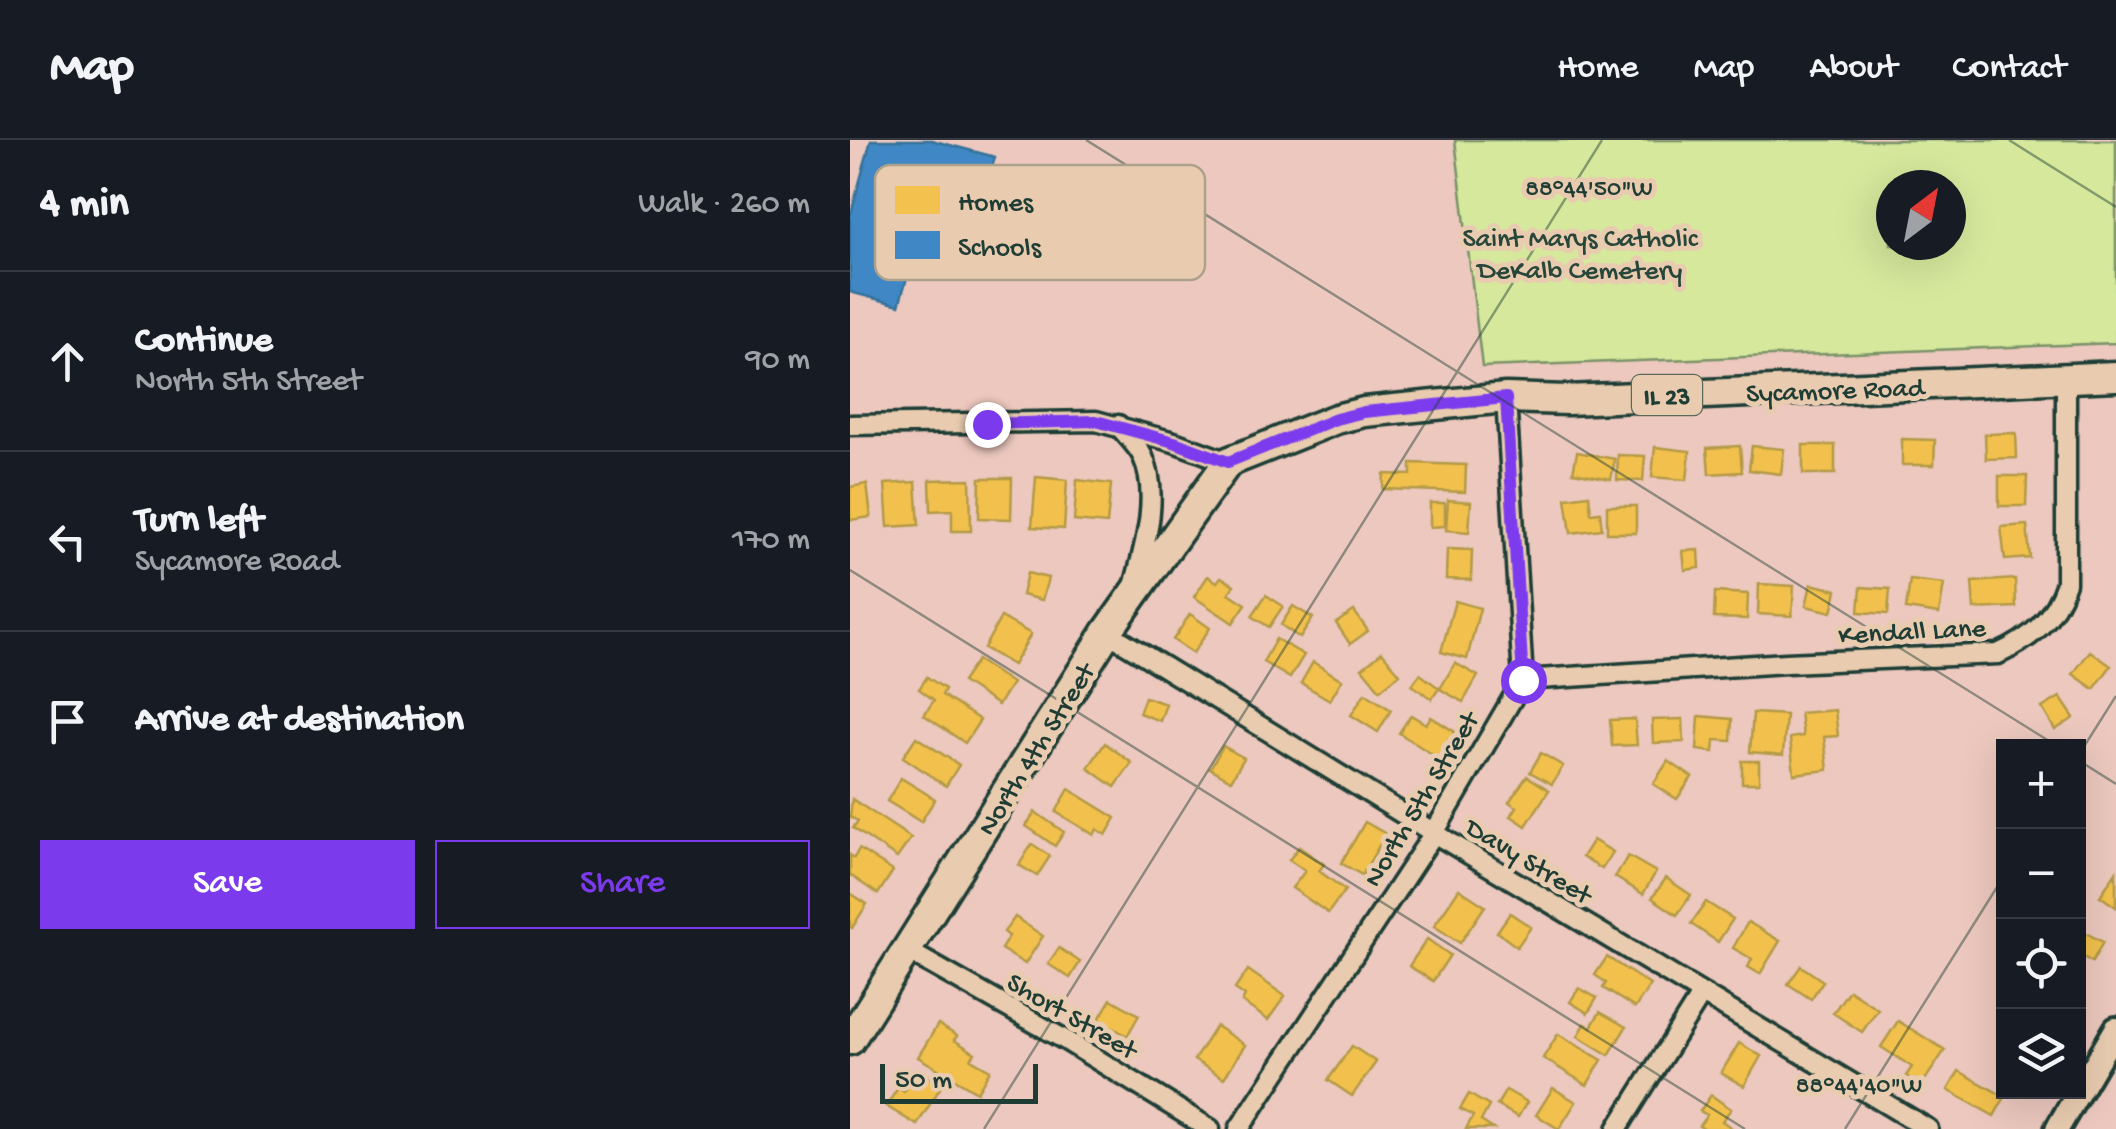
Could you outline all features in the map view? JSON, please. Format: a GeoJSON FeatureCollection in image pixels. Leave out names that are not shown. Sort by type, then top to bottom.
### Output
{"type":"FeatureCollection","features":[{"type":"Feature","properties":{"kind":"main road","name":"Sycamore Road"},"geometry":{"type":"LineString","coordinates":[[1228,462],[1336,419],[1364,412],[1506,398],[1566,400],[2116,376]]}},
{"type":"Feature","properties":{"kind":"main road","name":"North 4th Street"},"geometry":{"type":"LineString","coordinates":[[850,1040],[1107,632],[1228,462]]}},
{"type":"Feature","properties":{"kind":"street","name":"Kendall Lane"},"geometry":{"type":"LineString","coordinates":[[1523,680],[1998,654],[2027,640],[2056,610],[2066,583],[2066,379]]}},
{"type":"Feature","properties":{"kind":"street"},"geometry":{"type":"LineString","coordinates":[[1506,398],[1523,680]]}},
{"type":"Feature","properties":{"kind":"street"},"geometry":{"type":"LineString","coordinates":[[850,424],[1096,421],[1228,462]]}},
{"type":"Feature","properties":{"kind":"street"},"geometry":{"type":"LineString","coordinates":[[1118,425],[1143,456],[1150,491],[1148,535],[1131,598]]}},
{"type":"Feature","properties":{"kind":"street","name":"Davy Street"},"geometry":{"type":"LineString","coordinates":[[1107,632],[1928,1129]]}},
{"type":"Feature","properties":{"kind":"street","name":"North 5th Street"},"geometry":{"type":"LineString","coordinates":[[1239,1129],[1434,833],[1523,680]]}},
{"type":"Feature","properties":{"kind":"street","name":"Short Street"},"geometry":{"type":"LineString","coordinates":[[906,950],[1067,1040],[1210,1129]]}},
{"type":"Feature","properties":{"kind":"street"},"geometry":{"type":"LineString","coordinates":[[1616,1129],[1702,995]]}},
{"type":"Feature","properties":{"kind":"street"},"geometry":{"type":"LineString","coordinates":[[2057,1129],[2116,1029]]}},
{"type":"Feature","properties":{"kind":"green space","name":"Saint Marys Catholic DeKalb Cemetery"},"geometry":{"type":"Polygon","coordinates":[[[1455,140],[2116,140],[2116,343],[1482,367],[1455,140]]]}},
{"type":"Feature","properties":{"kind":"building: Homes"},"geometry":{"type":"Polygon","coordinates":[[[2016,433],[2017,458],[1986,459],[1985,434],[2016,433]]]}},
{"type":"Feature","properties":{"kind":"building: Homes"},"geometry":{"type":"Polygon","coordinates":[[[1902,439],[1935,440],[1934,465],[1902,465],[1902,439]]]}},
{"type":"Feature","properties":{"kind":"building: Homes"},"geometry":{"type":"Polygon","coordinates":[[[1803,445],[1835,445],[1835,474],[1803,474],[1803,445]]]}},
{"type":"Feature","properties":{"kind":"building: Homes"},"geometry":{"type":"Polygon","coordinates":[[[1740,446],[1742,472],[1709,474],[1707,448],[1740,446]]]}},
{"type":"Feature","properties":{"kind":"building: Homes"},"geometry":{"type":"Polygon","coordinates":[[[1752,446],[1784,449],[1781,474],[1749,470],[1752,446]]]}},
{"type":"Feature","properties":{"kind":"building: Homes"},"geometry":{"type":"Polygon","coordinates":[[[1655,447],[1690,451],[1687,480],[1652,477],[1655,447]]]}},
{"type":"Feature","properties":{"kind":"building: Homes"},"geometry":{"type":"Polygon","coordinates":[[[1577,452],[1615,459],[1611,479],[1573,472],[1577,452]]]}},
{"type":"Feature","properties":{"kind":"building: Homes"},"geometry":{"type":"Polygon","coordinates":[[[1618,455],[1645,456],[1643,481],[1617,480],[1618,455]]]}},
{"type":"Feature","properties":{"kind":"building: Homes"},"geometry":{"type":"Polygon","coordinates":[[[1411,463],[1466,465],[1465,492],[1383,489],[1384,474],[1411,475],[1411,463]]]}},
{"type":"Feature","properties":{"kind":"building: Homes"},"geometry":{"type":"Polygon","coordinates":[[[1999,476],[2027,476],[2026,506],[1999,506],[1999,476]]]}},
{"type":"Feature","properties":{"kind":"building: Homes"},"geometry":{"type":"Polygon","coordinates":[[[1036,477],[1067,480],[1064,529],[1032,527],[1036,477]]]}},
{"type":"Feature","properties":{"kind":"building: Homes"},"geometry":{"type":"Polygon","coordinates":[[[980,478],[1012,478],[1011,519],[979,518],[980,478]]]}},
{"type":"Feature","properties":{"kind":"building: Homes"},"geometry":{"type":"Polygon","coordinates":[[[970,479],[971,531],[952,531],[952,510],[931,511],[930,480],[970,479]]]}},
{"type":"Feature","properties":{"kind":"building: Homes"},"geometry":{"type":"Polygon","coordinates":[[[1077,480],[1111,484],[1107,524],[1074,521],[1077,480]]]}},
{"type":"Feature","properties":{"kind":"building: Homes"},"geometry":{"type":"Polygon","coordinates":[[[916,482],[919,525],[888,527],[885,484],[916,482]]]}},
{"type":"Feature","properties":{"kind":"building: Homes"},"geometry":{"type":"Polygon","coordinates":[[[867,484],[871,517],[850,520],[850,487],[867,484]]]}},
{"type":"Feature","properties":{"kind":"building: Homes"},"geometry":{"type":"Polygon","coordinates":[[[1589,495],[1591,513],[1600,512],[1602,529],[1571,533],[1566,498],[1589,495]]]}},
{"type":"Feature","properties":{"kind":"building: Homes"},"geometry":{"type":"Polygon","coordinates":[[[1448,500],[1471,502],[1469,532],[1446,530],[1448,500]]]}},
{"type":"Feature","properties":{"kind":"building: Homes"},"geometry":{"type":"Polygon","coordinates":[[[1430,503],[1445,503],[1445,526],[1430,527],[1430,503]]]}},
{"type":"Feature","properties":{"kind":"building: Homes"},"geometry":{"type":"Polygon","coordinates":[[[1607,506],[1636,506],[1636,533],[1607,533],[1607,506]]]}},
{"type":"Feature","properties":{"kind":"building: Homes"},"geometry":{"type":"Polygon","coordinates":[[[2027,525],[2030,558],[2005,560],[2001,527],[2027,525]]]}},
{"type":"Feature","properties":{"kind":"building: Homes"},"geometry":{"type":"Polygon","coordinates":[[[1447,549],[1472,550],[1471,580],[1446,579],[1447,549]]]}},
{"type":"Feature","properties":{"kind":"building: Homes"},"geometry":{"type":"Polygon","coordinates":[[[1699,550],[1700,568],[1685,570],[1683,551],[1699,550]]]}},
{"type":"Feature","properties":{"kind":"building: Homes"},"geometry":{"type":"Polygon","coordinates":[[[1027,573],[1048,578],[1042,600],[1022,595],[1027,573]]]}},
{"type":"Feature","properties":{"kind":"building: Homes"},"geometry":{"type":"Polygon","coordinates":[[[1208,576],[1217,582],[1221,577],[1234,585],[1229,593],[1246,604],[1233,623],[1194,597],[1208,576]]]}},
{"type":"Feature","properties":{"kind":"building: Homes"},"geometry":{"type":"Polygon","coordinates":[[[2015,579],[2016,607],[1974,609],[1972,582],[2015,579]]]}},
{"type":"Feature","properties":{"kind":"building: Homes"},"geometry":{"type":"Polygon","coordinates":[[[1910,580],[1944,584],[1939,614],[1906,609],[1910,580]]]}},
{"type":"Feature","properties":{"kind":"building: Homes"},"geometry":{"type":"Polygon","coordinates":[[[1759,584],[1794,586],[1792,616],[1758,614],[1759,584]]]}},
{"type":"Feature","properties":{"kind":"building: Homes"},"geometry":{"type":"Polygon","coordinates":[[[1811,584],[1837,590],[1832,612],[1806,606],[1811,584]]]}},
{"type":"Feature","properties":{"kind":"building: Homes"},"geometry":{"type":"Polygon","coordinates":[[[1861,587],[1890,589],[1888,614],[1859,612],[1861,587]]]}},
{"type":"Feature","properties":{"kind":"building: Homes"},"geometry":{"type":"Polygon","coordinates":[[[1715,592],[1748,594],[1747,619],[1714,618],[1715,592]]]}},
{"type":"Feature","properties":{"kind":"building: Homes"},"geometry":{"type":"Polygon","coordinates":[[[1266,595],[1283,606],[1269,627],[1252,616],[1266,595]]]}},
{"type":"Feature","properties":{"kind":"building: Homes"},"geometry":{"type":"Polygon","coordinates":[[[1455,601],[1480,608],[1467,659],[1441,652],[1455,601]]]}},
{"type":"Feature","properties":{"kind":"building: Homes"},"geometry":{"type":"Polygon","coordinates":[[[1293,606],[1313,618],[1300,638],[1281,625],[1293,606]]]}},
{"type":"Feature","properties":{"kind":"building: Homes"},"geometry":{"type":"Polygon","coordinates":[[[1354,611],[1368,631],[1350,644],[1336,623],[1354,611]]]}},
{"type":"Feature","properties":{"kind":"building: Homes"},"geometry":{"type":"Polygon","coordinates":[[[1190,614],[1210,628],[1193,653],[1173,640],[1190,614]]]}},
{"type":"Feature","properties":{"kind":"building: Homes"},"geometry":{"type":"Polygon","coordinates":[[[1001,617],[1031,634],[1013,665],[984,648],[1001,617]]]}},
{"type":"Feature","properties":{"kind":"building: Homes"},"geometry":{"type":"Polygon","coordinates":[[[1276,639],[1304,655],[1290,678],[1263,662],[1276,639]]]}},
{"type":"Feature","properties":{"kind":"building: Homes"},"geometry":{"type":"Polygon","coordinates":[[[2090,651],[2111,666],[2094,689],[2073,674],[2090,651]]]}},
{"type":"Feature","properties":{"kind":"building: Homes"},"geometry":{"type":"Polygon","coordinates":[[[1382,652],[1400,674],[1380,690],[1362,668],[1382,652]]]}},
{"type":"Feature","properties":{"kind":"building: Homes"},"geometry":{"type":"Polygon","coordinates":[[[977,660],[1012,683],[998,705],[962,682],[977,660]]]}},
{"type":"Feature","properties":{"kind":"building: Homes"},"geometry":{"type":"Polygon","coordinates":[[[1313,662],[1342,680],[1330,700],[1301,683],[1313,662]]]}},
{"type":"Feature","properties":{"kind":"building: Homes"},"geometry":{"type":"Polygon","coordinates":[[[1455,663],[1478,676],[1463,702],[1440,689],[1455,663]]]}},
{"type":"Feature","properties":{"kind":"building: Homes"},"geometry":{"type":"Polygon","coordinates":[[[1420,674],[1439,688],[1432,699],[1412,685],[1420,674]]]}},
{"type":"Feature","properties":{"kind":"building: Homes"},"geometry":{"type":"Polygon","coordinates":[[[927,677],[945,689],[942,695],[980,720],[965,743],[924,715],[934,700],[919,689],[927,677]]]}},
{"type":"Feature","properties":{"kind":"building: Homes"},"geometry":{"type":"Polygon","coordinates":[[[1365,693],[1391,710],[1378,732],[1351,715],[1365,693]]]}},
{"type":"Feature","properties":{"kind":"building: Homes"},"geometry":{"type":"Polygon","coordinates":[[[1145,697],[1166,704],[1160,721],[1139,713],[1145,697]]]}},
{"type":"Feature","properties":{"kind":"building: Homes"},"geometry":{"type":"Polygon","coordinates":[[[2060,697],[2074,718],[2055,730],[2042,708],[2060,697]]]}},
{"type":"Feature","properties":{"kind":"building: Homes"},"geometry":{"type":"Polygon","coordinates":[[[1835,710],[1838,736],[1824,737],[1828,770],[1794,774],[1790,738],[1803,736],[1800,713],[1835,710]]]}},
{"type":"Feature","properties":{"kind":"building: Homes"},"geometry":{"type":"Polygon","coordinates":[[[1753,713],[1786,715],[1783,755],[1750,752],[1753,713]]]}},
{"type":"Feature","properties":{"kind":"building: Homes"},"geometry":{"type":"Polygon","coordinates":[[[1411,715],[1426,724],[1431,717],[1455,732],[1438,758],[1399,733],[1411,715]]]}},
{"type":"Feature","properties":{"kind":"building: Homes"},"geometry":{"type":"Polygon","coordinates":[[[1699,716],[1732,719],[1731,741],[1715,740],[1714,752],[1697,750],[1699,716]]]}},
{"type":"Feature","properties":{"kind":"building: Homes"},"geometry":{"type":"Polygon","coordinates":[[[1635,719],[1637,745],[1612,746],[1610,720],[1635,719]]]}},
{"type":"Feature","properties":{"kind":"building: Homes"},"geometry":{"type":"Polygon","coordinates":[[[1683,719],[1684,742],[1653,743],[1652,720],[1683,719]]]}},
{"type":"Feature","properties":{"kind":"building: Homes"},"geometry":{"type":"Polygon","coordinates":[[[916,737],[959,765],[946,786],[903,757],[916,737]]]}},
{"type":"Feature","properties":{"kind":"building: Homes"},"geometry":{"type":"Polygon","coordinates":[[[1105,743],[1132,763],[1115,787],[1088,768],[1105,743]]]}},
{"type":"Feature","properties":{"kind":"building: Homes"},"geometry":{"type":"Polygon","coordinates":[[[1223,746],[1244,758],[1231,780],[1210,768],[1223,746]]]}},
{"type":"Feature","properties":{"kind":"building: Homes"},"geometry":{"type":"Polygon","coordinates":[[[1541,753],[1563,766],[1552,784],[1530,772],[1541,753]]]}},
{"type":"Feature","properties":{"kind":"building: Homes"},"geometry":{"type":"Polygon","coordinates":[[[1668,761],[1692,777],[1677,799],[1653,784],[1668,761]]]}},
{"type":"Feature","properties":{"kind":"building: Homes"},"geometry":{"type":"Polygon","coordinates":[[[1742,761],[1759,761],[1759,783],[1742,783],[1742,761]]]}},
{"type":"Feature","properties":{"kind":"building: Homes"},"geometry":{"type":"Polygon","coordinates":[[[1527,776],[1549,790],[1526,826],[1511,816],[1517,807],[1509,802],[1527,776]]]}},
{"type":"Feature","properties":{"kind":"building: Homes"},"geometry":{"type":"Polygon","coordinates":[[[901,778],[935,799],[921,822],[887,801],[901,778]]]}},
{"type":"Feature","properties":{"kind":"building: Homes"},"geometry":{"type":"Polygon","coordinates":[[[1069,789],[1116,818],[1106,835],[1097,829],[1094,835],[1056,812],[1069,789]]]}},
{"type":"Feature","properties":{"kind":"building: Homes"},"geometry":{"type":"Polygon","coordinates":[[[852,799],[911,838],[897,858],[853,828],[858,821],[850,817],[852,799]]]}},
{"type":"Feature","properties":{"kind":"building: Homes"},"geometry":{"type":"Polygon","coordinates":[[[1035,812],[1064,832],[1055,846],[1026,826],[1035,812]]]}},
{"type":"Feature","properties":{"kind":"building: Homes"},"geometry":{"type":"Polygon","coordinates":[[[1365,822],[1386,834],[1362,875],[1341,863],[1365,822]]]}},
{"type":"Feature","properties":{"kind":"building: Homes"},"geometry":{"type":"Polygon","coordinates":[[[1593,840],[1613,852],[1602,869],[1582,857],[1593,840]]]}},
{"type":"Feature","properties":{"kind":"building: Homes"},"geometry":{"type":"Polygon","coordinates":[[[1032,844],[1050,856],[1037,876],[1019,865],[1032,844]]]}},
{"type":"Feature","properties":{"kind":"building: Homes"},"geometry":{"type":"Polygon","coordinates":[[[1299,847],[1324,864],[1319,871],[1345,890],[1328,913],[1292,888],[1305,871],[1289,860],[1299,847]]]}},
{"type":"Feature","properties":{"kind":"building: Homes"},"geometry":{"type":"Polygon","coordinates":[[[859,849],[893,871],[878,894],[850,875],[850,855],[854,858],[859,849]]]}},
{"type":"Feature","properties":{"kind":"building: Homes"},"geometry":{"type":"Polygon","coordinates":[[[1628,856],[1656,872],[1643,894],[1615,877],[1628,856]]]}},
{"type":"Feature","properties":{"kind":"building: Homes"},"geometry":{"type":"Polygon","coordinates":[[[2116,872],[2116,907],[2100,896],[2116,872]]]}},
{"type":"Feature","properties":{"kind":"building: Homes"},"geometry":{"type":"Polygon","coordinates":[[[1666,878],[1691,895],[1677,915],[1652,898],[1666,878]]]}},
{"type":"Feature","properties":{"kind":"building: Homes"},"geometry":{"type":"Polygon","coordinates":[[[1459,889],[1485,906],[1460,943],[1434,926],[1459,889]]]}},
{"type":"Feature","properties":{"kind":"building: Homes"},"geometry":{"type":"Polygon","coordinates":[[[850,893],[867,904],[852,928],[850,927],[850,893]]]}},
{"type":"Feature","properties":{"kind":"building: Homes"},"geometry":{"type":"Polygon","coordinates":[[[1706,902],[1733,919],[1718,942],[1691,924],[1706,902]]]}},
{"type":"Feature","properties":{"kind":"building: Homes"},"geometry":{"type":"Polygon","coordinates":[[[1510,913],[1531,927],[1517,947],[1497,932],[1510,913]]]}},
{"type":"Feature","properties":{"kind":"building: Homes"},"geometry":{"type":"Polygon","coordinates":[[[1015,917],[1043,936],[1025,964],[1001,949],[1009,936],[1004,932],[1015,917]]]}},
{"type":"Feature","properties":{"kind":"building: Homes"},"geometry":{"type":"Polygon","coordinates":[[[1748,922],[1780,941],[1760,974],[1748,967],[1752,959],[1733,948],[1748,922]]]}},
{"type":"Feature","properties":{"kind":"building: Homes"},"geometry":{"type":"Polygon","coordinates":[[[2086,933],[2103,942],[2092,962],[2086,959],[2086,933]]]}},
{"type":"Feature","properties":{"kind":"building: Homes"},"geometry":{"type":"Polygon","coordinates":[[[1427,939],[1450,955],[1433,981],[1409,966],[1427,939]]]}},
{"type":"Feature","properties":{"kind":"building: Homes"},"geometry":{"type":"Polygon","coordinates":[[[1059,948],[1080,962],[1070,978],[1048,964],[1059,948]]]}},
{"type":"Feature","properties":{"kind":"building: Homes"},"geometry":{"type":"Polygon","coordinates":[[[1607,957],[1650,985],[1635,1008],[1603,988],[1606,983],[1595,975],[1607,957]]]}},
{"type":"Feature","properties":{"kind":"building: Homes"},"geometry":{"type":"Polygon","coordinates":[[[1801,966],[1823,981],[1811,999],[1788,984],[1801,966]]]}},
{"type":"Feature","properties":{"kind":"building: Homes"},"geometry":{"type":"Polygon","coordinates":[[[1248,970],[1285,996],[1268,1020],[1242,1002],[1245,996],[1235,989],[1248,970]]]}},
{"type":"Feature","properties":{"kind":"building: Homes"},"geometry":{"type":"Polygon","coordinates":[[[1579,988],[1597,998],[1588,1013],[1570,1002],[1579,988]]]}},
{"type":"Feature","properties":{"kind":"building: Homes"},"geometry":{"type":"Polygon","coordinates":[[[1849,990],[1878,1009],[1862,1032],[1833,1013],[1849,990]]]}},
{"type":"Feature","properties":{"kind":"building: Homes"},"geometry":{"type":"Polygon","coordinates":[[[1111,999],[1139,1015],[1127,1036],[1099,1019],[1111,999]]]}},
{"type":"Feature","properties":{"kind":"building: Homes"},"geometry":{"type":"Polygon","coordinates":[[[1600,1012],[1626,1027],[1609,1055],[1578,1036],[1585,1024],[1591,1027],[1600,1012]]]}},
{"type":"Feature","properties":{"kind":"building: Homes"},"geometry":{"type":"Polygon","coordinates":[[[1898,1021],[1945,1050],[1921,1086],[1906,1076],[1912,1067],[1881,1047],[1898,1021]]]}},
{"type":"Feature","properties":{"kind":"building: Homes"},"geometry":{"type":"Polygon","coordinates":[[[938,1024],[975,1053],[971,1059],[990,1070],[977,1092],[918,1057],[938,1024]]]}},
{"type":"Feature","properties":{"kind":"building: Homes"},"geometry":{"type":"Polygon","coordinates":[[[1216,1026],[1245,1045],[1224,1078],[1194,1060],[1216,1026]]]}},
{"type":"Feature","properties":{"kind":"building: Homes"},"geometry":{"type":"Polygon","coordinates":[[[1558,1034],[1602,1060],[1587,1085],[1543,1058],[1558,1034]]]}},
{"type":"Feature","properties":{"kind":"building: Homes"},"geometry":{"type":"Polygon","coordinates":[[[1739,1043],[1761,1056],[1744,1086],[1721,1073],[1739,1043]]]}},
{"type":"Feature","properties":{"kind":"building: Homes"},"geometry":{"type":"Polygon","coordinates":[[[1352,1046],[1376,1062],[1352,1096],[1328,1080],[1352,1046]]]}},
{"type":"Feature","properties":{"kind":"building: Homes"},"geometry":{"type":"Polygon","coordinates":[[[918,1070],[942,1085],[917,1125],[886,1106],[898,1088],[904,1092],[918,1070]]]}},
{"type":"Feature","properties":{"kind":"building: Homes"},"geometry":{"type":"Polygon","coordinates":[[[1959,1071],[1996,1092],[1996,1099],[2004,1099],[1994,1116],[1948,1090],[1959,1071]]]}},
{"type":"Feature","properties":{"kind":"building: Homes"},"geometry":{"type":"Polygon","coordinates":[[[1553,1088],[1576,1102],[1559,1129],[1536,1115],[1553,1088]]]}},
{"type":"Feature","properties":{"kind":"building: Homes"},"geometry":{"type":"Polygon","coordinates":[[[1506,1090],[1527,1102],[1518,1117],[1497,1105],[1506,1090]]]}},
{"type":"Feature","properties":{"kind":"building: Homes"},"geometry":{"type":"Polygon","coordinates":[[[1469,1094],[1489,1106],[1481,1121],[1493,1129],[1466,1129],[1473,1116],[1460,1109],[1469,1094]]]}},
{"type":"Feature","properties":{"kind":"building: Homes"},"geometry":{"type":"Polygon","coordinates":[[[1711,1095],[1731,1109],[1722,1121],[1733,1129],[1699,1126],[1707,1115],[1700,1111],[1711,1095]]]}},
{"type":"Feature","properties":{"kind":"building: Schools"},"geometry":{"type":"Polygon","coordinates":[[[871,140],[931,140],[995,157],[993,165],[875,165],[875,280],[906,280],[899,305],[850,292],[850,217],[871,140]]]}},
{"type":"Feature","properties":{"kind":"route"},"geometry":{"type":"LineString","coordinates":[[987,424],[1096,421],[1174,442],[1228,462],[1336,419],[1364,412],[1506,398],[1523,680]]}}]}
